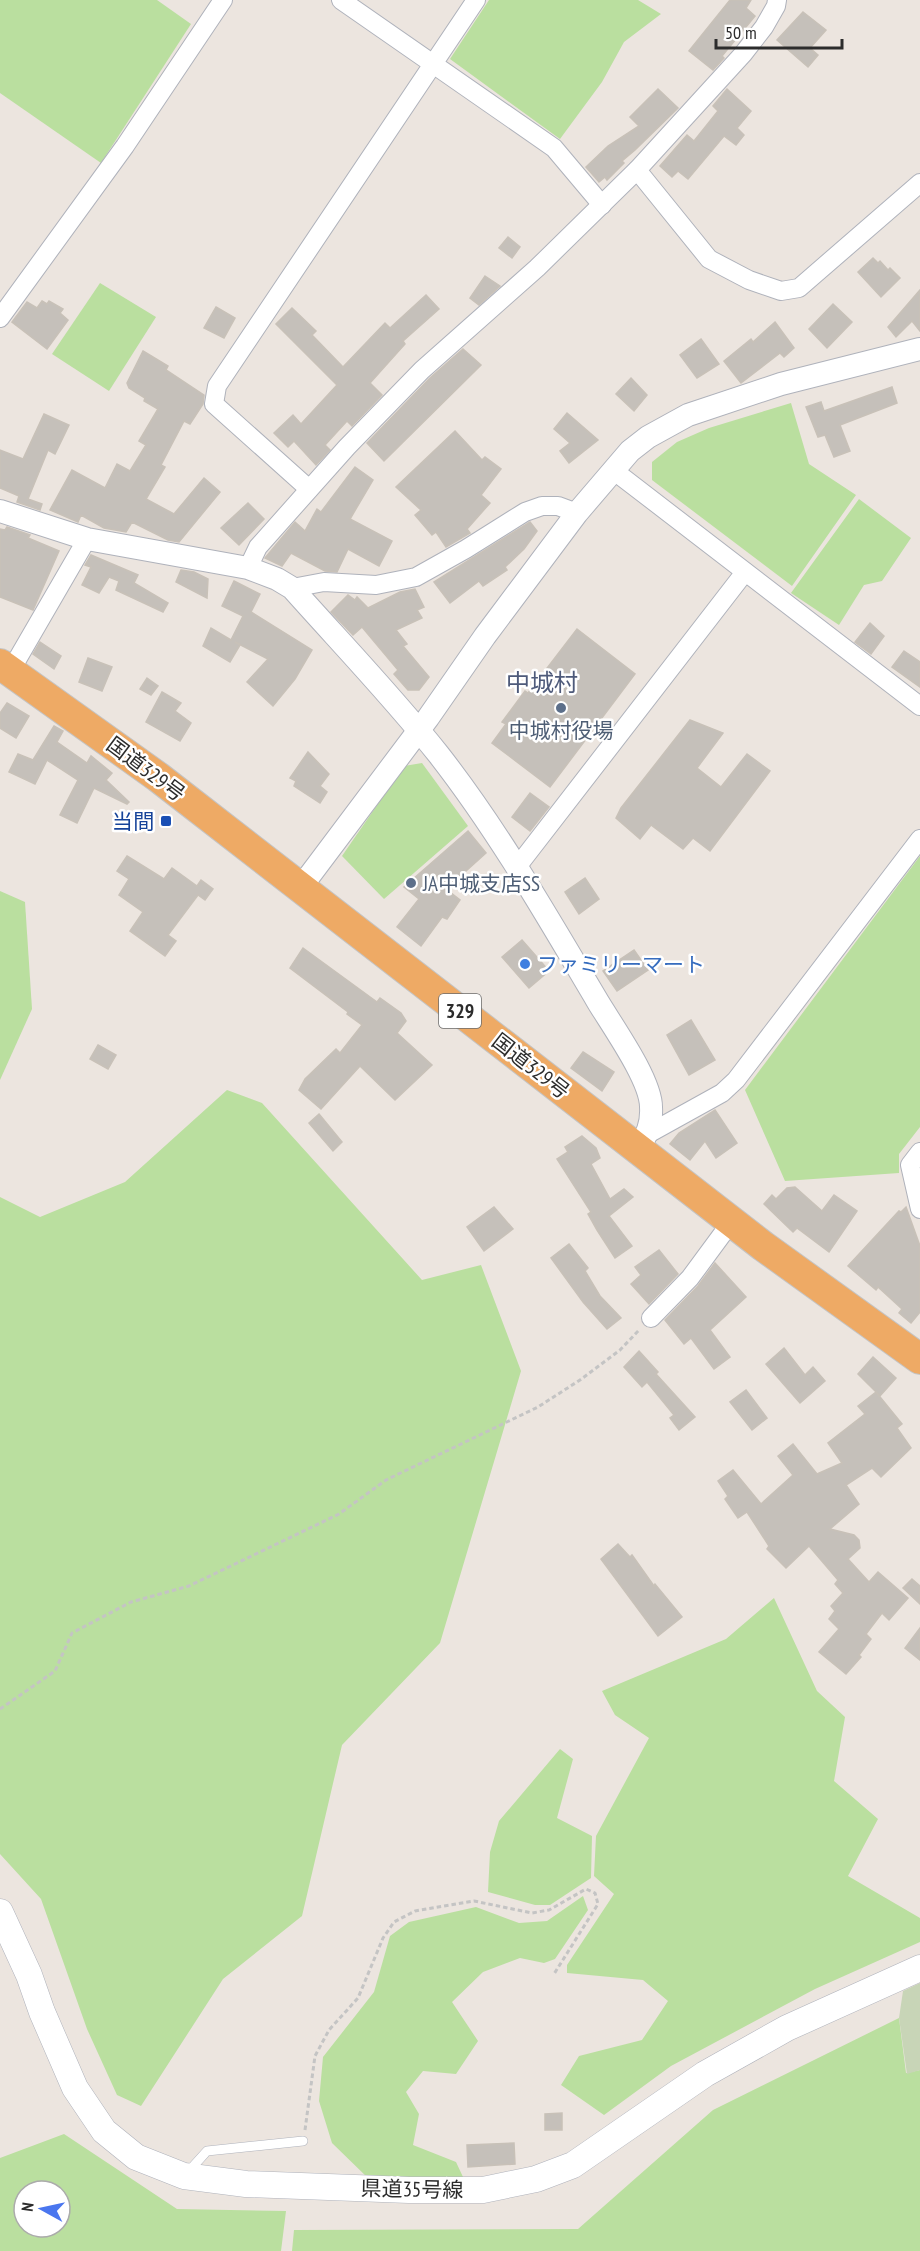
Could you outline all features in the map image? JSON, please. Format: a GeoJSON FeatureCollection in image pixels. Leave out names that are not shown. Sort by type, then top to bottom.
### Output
{"type":"FeatureCollection","features":[{"type":"Feature","properties":{"kind":"highway","name":"国道329号"},"geometry":{"type":"LineString","coordinates":[[5,667],[158,777],[301,887],[643,1141],[732,1221],[920,1359]]}},
{"type":"Feature","properties":{"kind":"main road","name":"県道35号線"},"geometry":{"type":"LineString","coordinates":[[0,1912],[29,1975],[42,2012],[75,2088],[104,2131],[136,2157],[184,2176],[246,2184],[409,2190],[483,2190],[536,2179],[573,2164],[705,2074],[787,2028],[920,1968]]}},
{"type":"Feature","properties":{"kind":"street"},"geometry":{"type":"LineString","coordinates":[[0,318],[126,146],[223,0]]}},
{"type":"Feature","properties":{"kind":"street"},"geometry":{"type":"LineString","coordinates":[[341,0],[554,148],[602,205]]}},
{"type":"Feature","properties":{"kind":"street"},"geometry":{"type":"LineString","coordinates":[[309,489],[214,404],[217,386],[476,0]]}},
{"type":"Feature","properties":{"kind":"street"},"geometry":{"type":"LineString","coordinates":[[248,568],[258,547],[347,447],[422,370],[537,268],[637,170],[743,54],[764,27],[777,0]]}},
{"type":"Feature","properties":{"kind":"street"},"geometry":{"type":"LineString","coordinates":[[637,170],[709,259],[749,280],[781,291],[799,288],[920,183]]}},
{"type":"Feature","properties":{"kind":"street"},"geometry":{"type":"LineString","coordinates":[[301,887],[577,513],[630,451],[648,437],[688,415],[781,384],[920,349]]}},
{"type":"Feature","properties":{"kind":"street"},"geometry":{"type":"LineString","coordinates":[[613,470],[920,706]]}},
{"type":"Feature","properties":{"kind":"street"},"geometry":{"type":"LineString","coordinates":[[292,588],[324,582],[376,585],[416,577],[525,512],[542,506],[558,506],[577,513]]}},
{"type":"Feature","properties":{"kind":"street"},"geometry":{"type":"LineString","coordinates":[[0,511],[87,539],[248,568],[277,579],[292,588],[402,710],[468,794],[517,867],[648,1089],[651,1106],[643,1141]]}},
{"type":"Feature","properties":{"kind":"street"},"geometry":{"type":"LineString","coordinates":[[5,667],[87,539]]}},
{"type":"Feature","properties":{"kind":"street"},"geometry":{"type":"LineString","coordinates":[[517,867],[746,572]]}},
{"type":"Feature","properties":{"kind":"street"},"geometry":{"type":"LineString","coordinates":[[643,1141],[722,1093],[736,1080],[920,839]]}},
{"type":"Feature","properties":{"kind":"street"},"geometry":{"type":"LineString","coordinates":[[920,1152],[910,1165],[920,1209]]}},
{"type":"Feature","properties":{"kind":"street"},"geometry":{"type":"LineString","coordinates":[[651,1318],[690,1278],[732,1221]]}},
{"type":"Feature","properties":{"kind":"lane"},"geometry":{"type":"LineString","coordinates":[[184,2176],[207,2151],[303,2141]]}},
{"type":"Feature","properties":{"kind":"path"},"geometry":{"type":"LineString","coordinates":[[0,1709],[55,1671],[72,1633],[131,1602],[189,1586],[339,1514],[386,1480],[538,1407],[580,1380],[620,1350],[651,1318]]}},
{"type":"Feature","properties":{"kind":"path"},"geometry":{"type":"LineString","coordinates":[[303,2141],[315,2056],[329,2031],[358,1998],[382,1938],[394,1922],[415,1911],[474,1901],[532,1912],[549,1910],[586,1889],[595,1893],[598,1904],[554,1974]]}},
{"type":"Feature","properties":{"kind":"green space"},"geometry":{"type":"Polygon","coordinates":[[[0,0],[157,0],[191,24],[101,163],[0,93],[0,0]]]}},
{"type":"Feature","properties":{"kind":"green space"},"geometry":{"type":"Polygon","coordinates":[[[489,0],[638,0],[661,14],[624,42],[602,82],[560,139],[450,59],[489,0]]]}},
{"type":"Feature","properties":{"kind":"green space"},"geometry":{"type":"Polygon","coordinates":[[[100,283],[156,317],[109,391],[52,354],[100,283]]]}},
{"type":"Feature","properties":{"kind":"green space"},"geometry":{"type":"Polygon","coordinates":[[[791,403],[809,464],[856,495],[792,586],[652,480],[652,462],[677,442],[709,428],[791,403]]]}},
{"type":"Feature","properties":{"kind":"green space"},"geometry":{"type":"Polygon","coordinates":[[[859,499],[911,538],[882,581],[864,585],[839,625],[791,593],[859,499]]]}},
{"type":"Feature","properties":{"kind":"green space"},"geometry":{"type":"Polygon","coordinates":[[[422,763],[468,826],[384,899],[342,856],[404,766],[422,763]]]}},
{"type":"Feature","properties":{"kind":"green space"},"geometry":{"type":"Polygon","coordinates":[[[920,856],[920,1127],[899,1154],[899,1173],[785,1181],[745,1090],[920,856]]]}},
{"type":"Feature","properties":{"kind":"green space"},"geometry":{"type":"Polygon","coordinates":[[[0,891],[25,902],[32,1009],[0,1080],[0,891]]]}},
{"type":"Feature","properties":{"kind":"green space"},"geometry":{"type":"Polygon","coordinates":[[[227,1090],[262,1103],[422,1280],[481,1265],[521,1371],[440,1643],[342,1745],[302,1916],[223,1979],[141,2106],[117,2095],[87,2029],[41,1899],[0,1854],[0,1197],[40,1217],[125,1182],[227,1090]]]}},
{"type":"Feature","properties":{"kind":"green space"},"geometry":{"type":"Polygon","coordinates":[[[774,1598],[817,1691],[845,1717],[834,1781],[878,1819],[848,1876],[920,1918],[920,1942],[815,1989],[671,2066],[604,2115],[561,2085],[579,2056],[642,2040],[668,2001],[643,1980],[567,1973],[567,1965],[614,1894],[594,1876],[596,1836],[649,1738],[615,1715],[602,1691],[726,1639],[774,1598]]]}},
{"type":"Feature","properties":{"kind":"green space"},"geometry":{"type":"Polygon","coordinates":[[[560,1749],[573,1759],[557,1818],[592,1836],[591,1878],[550,1905],[535,1905],[488,1892],[490,1852],[499,1821],[560,1749]]]}},
{"type":"Feature","properties":{"kind":"green space"},"geometry":{"type":"Polygon","coordinates":[[[583,1896],[588,1910],[555,1959],[544,1963],[520,1958],[483,1972],[452,2002],[478,2041],[456,2074],[423,2071],[406,2092],[419,2114],[413,2145],[456,2162],[463,2177],[370,2180],[332,2143],[319,2101],[323,2057],[374,1992],[390,1936],[409,1922],[476,1907],[519,1923],[547,1921],[583,1896]]]}},
{"type":"Feature","properties":{"kind":"green space"},"geometry":{"type":"Polygon","coordinates":[[[920,1983],[920,2070],[907,2074],[899,2018],[903,1991],[920,1983]]]}},
{"type":"Feature","properties":{"kind":"green space"},"geometry":{"type":"Polygon","coordinates":[[[899,2018],[906,2073],[920,2070],[920,2251],[292,2251],[294,2230],[578,2229],[713,2110],[899,2018]]]}},
{"type":"Feature","properties":{"kind":"green space"},"geometry":{"type":"Polygon","coordinates":[[[64,2134],[177,2209],[286,2211],[281,2251],[0,2251],[0,2158],[64,2134]]]}},
{"type":"Feature","properties":{"kind":"building"},"geometry":{"type":"Polygon","coordinates":[[[730,0],[751,0],[746,8],[755,16],[713,70],[689,51],[730,0]]]}},
{"type":"Feature","properties":{"kind":"building"},"geometry":{"type":"Polygon","coordinates":[[[803,12],[826,30],[810,48],[818,55],[808,67],[777,40],[803,12]]]}},
{"type":"Feature","properties":{"kind":"building"},"geometry":{"type":"Polygon","coordinates":[[[658,89],[678,108],[622,161],[624,163],[607,180],[605,177],[599,182],[586,167],[608,146],[639,126],[630,117],[658,89]]]}},
{"type":"Feature","properties":{"kind":"building"},"geometry":{"type":"Polygon","coordinates":[[[727,89],[751,111],[737,128],[744,135],[736,145],[724,136],[688,179],[678,171],[672,177],[660,166],[687,135],[694,141],[718,111],[713,106],[727,89]]]}},
{"type":"Feature","properties":{"kind":"building"},"geometry":{"type":"Polygon","coordinates":[[[508,237],[520,247],[512,258],[499,248],[508,237]]]}},
{"type":"Feature","properties":{"kind":"building"},"geometry":{"type":"Polygon","coordinates":[[[873,258],[878,263],[880,261],[888,270],[890,268],[900,278],[881,297],[858,272],[873,258]]]}},
{"type":"Feature","properties":{"kind":"building"},"geometry":{"type":"Polygon","coordinates":[[[485,276],[500,286],[479,305],[470,298],[485,276]]]}},
{"type":"Feature","properties":{"kind":"building"},"geometry":{"type":"Polygon","coordinates":[[[920,290],[920,331],[912,321],[896,337],[888,327],[920,290]]]}},
{"type":"Feature","properties":{"kind":"building"},"geometry":{"type":"Polygon","coordinates":[[[426,295],[439,309],[403,341],[405,344],[370,383],[382,395],[352,426],[347,421],[325,445],[330,450],[316,465],[294,441],[288,447],[274,433],[293,415],[301,424],[337,385],[276,324],[292,308],[316,331],[312,335],[343,367],[385,323],[390,328],[426,295]]]}},
{"type":"Feature","properties":{"kind":"building"},"geometry":{"type":"Polygon","coordinates":[[[42,301],[47,304],[49,301],[63,309],[60,313],[68,320],[47,349],[12,322],[27,302],[37,308],[42,301]]]}},
{"type":"Feature","properties":{"kind":"building"},"geometry":{"type":"Polygon","coordinates":[[[833,304],[852,322],[827,348],[809,329],[833,304]]]}},
{"type":"Feature","properties":{"kind":"building"},"geometry":{"type":"Polygon","coordinates":[[[216,307],[235,318],[224,338],[204,328],[216,307]]]}},
{"type":"Feature","properties":{"kind":"building"},"geometry":{"type":"Polygon","coordinates":[[[775,322],[794,348],[784,357],[780,353],[741,383],[724,361],[751,339],[753,342],[775,322]]]}},
{"type":"Feature","properties":{"kind":"building"},"geometry":{"type":"Polygon","coordinates":[[[701,339],[719,364],[697,378],[680,355],[701,339]]]}},
{"type":"Feature","properties":{"kind":"building"},"geometry":{"type":"Polygon","coordinates":[[[463,349],[481,365],[384,461],[367,443],[430,378],[463,349]]]}},
{"type":"Feature","properties":{"kind":"building"},"geometry":{"type":"Polygon","coordinates":[[[143,351],[168,366],[166,370],[204,395],[203,404],[190,424],[184,421],[161,465],[165,467],[146,499],[174,514],[204,478],[220,492],[179,542],[168,540],[132,522],[126,532],[104,528],[81,515],[78,522],[50,510],[72,470],[105,488],[117,464],[130,471],[146,445],[139,441],[158,409],[144,401],[145,398],[129,388],[127,383],[143,351]]]}},
{"type":"Feature","properties":{"kind":"building"},"geometry":{"type":"Polygon","coordinates":[[[631,378],[647,395],[634,411],[616,394],[631,378]]]}},
{"type":"Feature","properties":{"kind":"building"},"geometry":{"type":"Polygon","coordinates":[[[892,387],[897,403],[840,425],[850,451],[834,457],[825,435],[818,437],[806,407],[821,402],[824,411],[892,387]]]}},
{"type":"Feature","properties":{"kind":"building"},"geometry":{"type":"Polygon","coordinates":[[[567,413],[598,440],[569,463],[560,451],[570,443],[554,429],[567,413]]]}},
{"type":"Feature","properties":{"kind":"building"},"geometry":{"type":"Polygon","coordinates":[[[44,414],[69,425],[55,454],[48,450],[28,499],[42,504],[40,510],[17,502],[19,496],[0,488],[0,450],[23,459],[44,414]]]}},
{"type":"Feature","properties":{"kind":"building"},"geometry":{"type":"Polygon","coordinates":[[[455,431],[482,460],[485,457],[501,469],[481,495],[490,503],[467,529],[470,533],[446,547],[436,532],[432,535],[415,515],[421,510],[396,487],[455,431]]]}},
{"type":"Feature","properties":{"kind":"building"},"geometry":{"type":"Polygon","coordinates":[[[355,467],[373,480],[350,519],[392,541],[379,566],[348,549],[337,572],[325,571],[291,553],[282,566],[265,558],[295,522],[305,531],[317,509],[321,512],[355,467]]]}},
{"type":"Feature","properties":{"kind":"building"},"geometry":{"type":"Polygon","coordinates":[[[248,503],[264,519],[239,545],[221,528],[248,503]]]}},
{"type":"Feature","properties":{"kind":"building"},"geometry":{"type":"Polygon","coordinates":[[[530,522],[537,531],[524,549],[505,567],[507,570],[483,586],[479,581],[450,603],[434,582],[530,522]]]}},
{"type":"Feature","properties":{"kind":"building"},"geometry":{"type":"Polygon","coordinates":[[[7,527],[30,535],[28,538],[59,551],[33,610],[0,597],[0,529],[5,530],[7,527]]]}},
{"type":"Feature","properties":{"kind":"building"},"geometry":{"type":"Polygon","coordinates":[[[91,555],[138,575],[134,583],[168,603],[163,612],[116,590],[119,581],[109,577],[99,593],[82,585],[91,567],[85,565],[91,555]]]}},
{"type":"Feature","properties":{"kind":"building"},"geometry":{"type":"Polygon","coordinates":[[[181,570],[194,572],[208,579],[207,598],[176,582],[181,570]]]}},
{"type":"Feature","properties":{"kind":"building"},"geometry":{"type":"Polygon","coordinates":[[[234,581],[260,594],[251,612],[312,650],[295,679],[273,706],[247,682],[268,659],[235,642],[240,645],[230,662],[203,646],[211,628],[231,640],[243,616],[222,606],[234,581]]]}},
{"type":"Feature","properties":{"kind":"building"},"geometry":{"type":"Polygon","coordinates":[[[415,589],[424,607],[417,610],[422,618],[396,630],[407,644],[403,646],[429,677],[419,690],[408,690],[394,674],[398,670],[362,627],[353,635],[331,612],[348,595],[355,600],[357,597],[368,608],[400,592],[415,589]]]}},
{"type":"Feature","properties":{"kind":"building"},"geometry":{"type":"Polygon","coordinates":[[[870,623],[884,636],[871,654],[855,642],[870,623]]]}},
{"type":"Feature","properties":{"kind":"building","name":"中城村役場"},"geometry":{"type":"Polygon","coordinates":[[[577,629],[635,674],[550,787],[492,743],[506,724],[502,722],[525,691],[528,693],[577,629]]]}},
{"type":"Feature","properties":{"kind":"building"},"geometry":{"type":"Polygon","coordinates":[[[40,642],[61,656],[54,669],[33,654],[40,642]]]}},
{"type":"Feature","properties":{"kind":"building"},"geometry":{"type":"Polygon","coordinates":[[[904,651],[920,662],[920,687],[892,667],[904,651]]]}},
{"type":"Feature","properties":{"kind":"building"},"geometry":{"type":"Polygon","coordinates":[[[88,658],[112,667],[102,691],[79,682],[88,658]]]}},
{"type":"Feature","properties":{"kind":"building"},"geometry":{"type":"Polygon","coordinates":[[[147,678],[158,686],[151,695],[140,689],[147,678]]]}},
{"type":"Feature","properties":{"kind":"building"},"geometry":{"type":"Polygon","coordinates":[[[162,692],[181,703],[175,711],[191,723],[180,741],[146,722],[162,692]]]}},
{"type":"Feature","properties":{"kind":"building"},"geometry":{"type":"Polygon","coordinates":[[[7,703],[29,716],[16,738],[0,728],[0,713],[7,703]]]}},
{"type":"Feature","properties":{"kind":"building"},"geometry":{"type":"Polygon","coordinates":[[[690,720],[723,733],[697,768],[721,787],[747,754],[770,771],[710,851],[693,838],[683,849],[651,825],[640,839],[616,818],[621,808],[690,720]]]}},
{"type":"Feature","properties":{"kind":"building"},"geometry":{"type":"Polygon","coordinates":[[[54,726],[63,731],[57,742],[87,763],[91,756],[112,773],[106,780],[129,802],[127,804],[94,788],[77,823],[60,815],[78,780],[47,760],[35,784],[9,772],[18,754],[33,760],[54,726]]]}},
{"type":"Feature","properties":{"kind":"building"},"geometry":{"type":"Polygon","coordinates":[[[308,752],[329,774],[320,786],[327,792],[320,803],[294,786],[296,781],[290,778],[308,752]]]}},
{"type":"Feature","properties":{"kind":"building"},"geometry":{"type":"Polygon","coordinates":[[[530,793],[549,807],[530,831],[512,817],[530,793]]]}},
{"type":"Feature","properties":{"kind":"building"},"geometry":{"type":"Polygon","coordinates":[[[468,831],[486,853],[446,889],[460,900],[447,919],[442,917],[421,946],[397,927],[419,899],[404,887],[468,831]]]}},
{"type":"Feature","properties":{"kind":"building"},"geometry":{"type":"Polygon","coordinates":[[[127,856],[164,879],[172,868],[197,886],[201,880],[213,889],[205,900],[198,895],[168,935],[176,941],[165,956],[130,931],[143,912],[119,895],[129,879],[117,871],[127,856]]]}},
{"type":"Feature","properties":{"kind":"building"},"geometry":{"type":"Polygon","coordinates":[[[585,878],[599,899],[579,914],[565,892],[585,878]]]}},
{"type":"Feature","properties":{"kind":"building","name":"ファミリーマート"},"geometry":{"type":"Polygon","coordinates":[[[522,940],[549,971],[529,988],[502,957],[522,940]]]}},
{"type":"Feature","properties":{"kind":"building"},"geometry":{"type":"Polygon","coordinates":[[[303,948],[377,1002],[380,998],[401,1013],[406,1021],[397,1033],[432,1065],[395,1100],[360,1066],[321,1109],[299,1090],[305,1079],[336,1049],[340,1053],[362,1025],[290,968],[303,948]]]}},
{"type":"Feature","properties":{"kind":"building"},"geometry":{"type":"Polygon","coordinates":[[[634,950],[648,970],[617,991],[603,971],[634,950]]]}},
{"type":"Feature","properties":{"kind":"building"},"geometry":{"type":"Polygon","coordinates":[[[691,1020],[715,1060],[689,1075],[667,1035],[691,1020]]]}},
{"type":"Feature","properties":{"kind":"building"},"geometry":{"type":"Polygon","coordinates":[[[98,1045],[116,1055],[108,1069],[90,1059],[98,1045]]]}},
{"type":"Feature","properties":{"kind":"building"},"geometry":{"type":"Polygon","coordinates":[[[583,1052],[614,1072],[602,1091],[571,1068],[583,1052]]]}},
{"type":"Feature","properties":{"kind":"building"},"geometry":{"type":"Polygon","coordinates":[[[715,1110],[737,1143],[716,1158],[705,1141],[690,1160],[670,1144],[679,1133],[715,1110]]]}},
{"type":"Feature","properties":{"kind":"building"},"geometry":{"type":"Polygon","coordinates":[[[319,1114],[342,1142],[333,1151],[309,1123],[319,1114]]]}},
{"type":"Feature","properties":{"kind":"building"},"geometry":{"type":"Polygon","coordinates":[[[582,1136],[596,1148],[600,1158],[591,1164],[610,1199],[624,1189],[633,1197],[609,1216],[632,1246],[615,1258],[588,1214],[591,1212],[557,1159],[568,1152],[565,1147],[582,1136]]]}},
{"type":"Feature","properties":{"kind":"building"},"geometry":{"type":"Polygon","coordinates":[[[795,1187],[822,1211],[834,1195],[857,1211],[829,1252],[797,1228],[793,1232],[764,1204],[772,1195],[776,1199],[787,1188],[795,1187]]]}},
{"type":"Feature","properties":{"kind":"building"},"geometry":{"type":"Polygon","coordinates":[[[494,1207],[513,1229],[484,1251],[467,1227],[494,1207]]]}},
{"type":"Feature","properties":{"kind":"building"},"geometry":{"type":"Polygon","coordinates":[[[906,1207],[920,1246],[920,1312],[911,1323],[899,1313],[902,1309],[878,1287],[876,1290],[848,1266],[899,1211],[901,1212],[906,1207]]]}},
{"type":"Feature","properties":{"kind":"building"},"geometry":{"type":"Polygon","coordinates":[[[569,1244],[588,1268],[585,1271],[600,1296],[621,1318],[607,1329],[583,1302],[551,1258],[569,1244]]]}},
{"type":"Feature","properties":{"kind":"building"},"geometry":{"type":"Polygon","coordinates":[[[659,1250],[678,1274],[649,1304],[631,1284],[641,1275],[635,1267],[659,1250]]]}},
{"type":"Feature","properties":{"kind":"building"},"geometry":{"type":"Polygon","coordinates":[[[715,1263],[746,1297],[710,1330],[730,1357],[714,1369],[691,1338],[684,1344],[665,1320],[698,1286],[715,1263]]]}},
{"type":"Feature","properties":{"kind":"building"},"geometry":{"type":"Polygon","coordinates":[[[784,1348],[805,1375],[813,1367],[825,1381],[800,1403],[766,1364],[784,1348]]]}},
{"type":"Feature","properties":{"kind":"building"},"geometry":{"type":"Polygon","coordinates":[[[639,1351],[658,1372],[656,1374],[695,1417],[679,1430],[670,1418],[674,1415],[647,1382],[642,1387],[624,1367],[639,1351]]]}},
{"type":"Feature","properties":{"kind":"building"},"geometry":{"type":"Polygon","coordinates":[[[873,1357],[896,1378],[880,1396],[858,1374],[873,1357]]]}},
{"type":"Feature","properties":{"kind":"building"},"geometry":{"type":"Polygon","coordinates":[[[746,1390],[767,1418],[752,1430],[730,1402],[746,1390]]]}},
{"type":"Feature","properties":{"kind":"building"},"geometry":{"type":"Polygon","coordinates":[[[876,1392],[902,1424],[897,1428],[911,1448],[881,1477],[872,1468],[846,1485],[859,1504],[830,1529],[854,1535],[859,1540],[860,1548],[848,1559],[869,1582],[878,1572],[908,1598],[889,1620],[882,1613],[866,1634],[871,1639],[859,1655],[861,1657],[846,1674],[819,1652],[839,1629],[829,1619],[835,1611],[831,1606],[843,1593],[835,1584],[838,1580],[809,1546],[786,1568],[767,1549],[769,1546],[747,1512],[738,1518],[725,1499],[728,1496],[718,1481],[733,1470],[761,1504],[793,1475],[778,1456],[793,1444],[817,1474],[842,1463],[828,1443],[865,1414],[858,1406],[876,1392]]]}},
{"type":"Feature","properties":{"kind":"building"},"geometry":{"type":"Polygon","coordinates":[[[618,1544],[630,1557],[632,1555],[654,1586],[655,1584],[682,1617],[658,1636],[601,1559],[618,1544]]]}},
{"type":"Feature","properties":{"kind":"building"},"geometry":{"type":"Polygon","coordinates":[[[912,1579],[920,1586],[920,1604],[903,1588],[912,1579]]]}},
{"type":"Feature","properties":{"kind":"building"},"geometry":{"type":"Polygon","coordinates":[[[920,1628],[920,1660],[905,1648],[920,1628]]]}},
{"type":"Feature","properties":{"kind":"building"},"geometry":{"type":"Polygon","coordinates":[[[562,2113],[562,2130],[545,2130],[545,2114],[562,2113]]]}},
{"type":"Feature","properties":{"kind":"building"},"geometry":{"type":"Polygon","coordinates":[[[514,2143],[515,2164],[468,2167],[467,2145],[514,2143]]]}},
{"type":"Feature","properties":{"kind":"place","name":"中城村役場"},"geometry":{"type":"Point","coordinates":[561,708]}},
{"type":"Feature","properties":{"kind":"place","name":"当間"},"geometry":{"type":"Point","coordinates":[166,821]}},
{"type":"Feature","properties":{"kind":"place","name":"JA中城支店SS"},"geometry":{"type":"Point","coordinates":[411,883]}},
{"type":"Feature","properties":{"kind":"place","name":"ファミリーマート"},"geometry":{"type":"Point","coordinates":[525,964]}},
{"type":"Feature","properties":{"kind":"district","name":"中城村"},"geometry":{"type":"Point","coordinates":[542,682]}}]}
